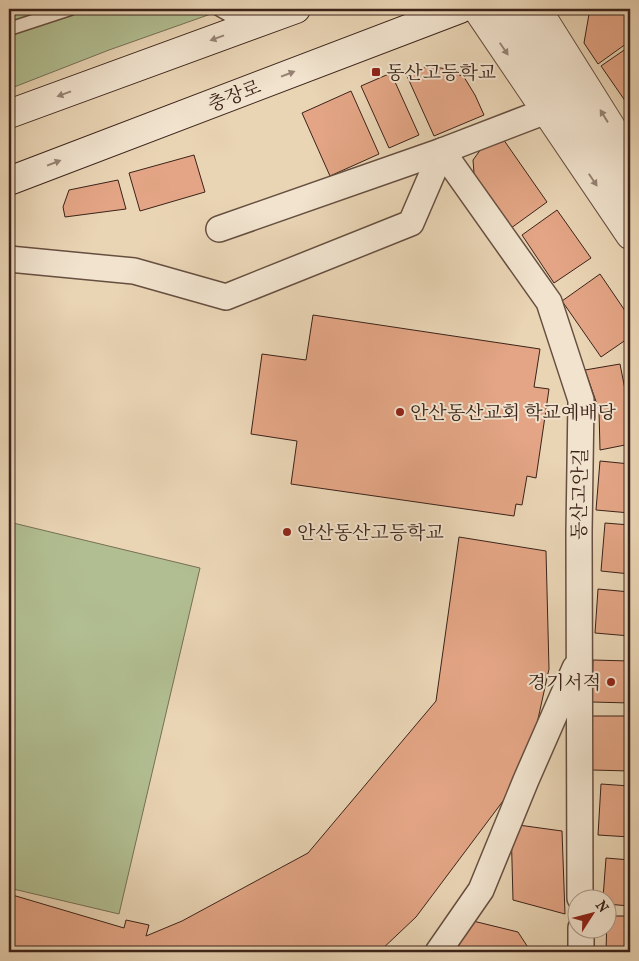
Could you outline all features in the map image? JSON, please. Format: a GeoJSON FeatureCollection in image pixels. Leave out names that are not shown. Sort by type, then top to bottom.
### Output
{"type":"FeatureCollection","features":[{"type":"Feature","properties":{"kind":"main road"},"geometry":{"type":"LineString","coordinates":[[9,114],[296,9]]}},
{"type":"Feature","properties":{"kind":"main road","name":"충장로"},"geometry":{"type":"LineString","coordinates":[[9,180],[460,9]]}},
{"type":"Feature","properties":{"kind":"main road"},"geometry":{"type":"LineString","coordinates":[[477,9],[630,235]]}},
{"type":"Feature","properties":{"kind":"main road"},"geometry":{"type":"LineString","coordinates":[[504,9],[630,200]]}},
{"type":"Feature","properties":{"kind":"main road"},"geometry":{"type":"LineString","coordinates":[[537,9],[630,157]]}},
{"type":"Feature","properties":{"kind":"street"},"geometry":{"type":"LineString","coordinates":[[219,229],[442,151],[546,110]]}},
{"type":"Feature","properties":{"kind":"street"},"geometry":{"type":"LineString","coordinates":[[9,260],[134,271],[226,297],[411,223],[442,151]]}},
{"type":"Feature","properties":{"kind":"street","name":"동산고안길"},"geometry":{"type":"LineString","coordinates":[[442,151],[549,302],[581,400],[579,532],[580,888]]}},
{"type":"Feature","properties":{"kind":"street"},"geometry":{"type":"LineString","coordinates":[[438,952],[481,890],[526,780],[579,660]]}},
{"type":"Feature","properties":{"kind":"street"},"geometry":{"type":"LineString","coordinates":[[581,938],[581,952]]}},
{"type":"Feature","properties":{"kind":"lane"},"geometry":{"type":"LineString","coordinates":[[9,29],[70,9]]}},
{"type":"Feature","properties":{"kind":"lane"},"geometry":{"type":"LineString","coordinates":[[218,9],[248,26]]}},
{"type":"Feature","properties":{"kind":"green space"},"geometry":{"type":"Polygon","coordinates":[[[9,9],[225,9],[109,50],[9,89],[9,9]]]}},
{"type":"Feature","properties":{"kind":"green space"},"geometry":{"type":"Polygon","coordinates":[[[9,522],[200,568],[119,914],[9,888],[9,522]]]}},
{"type":"Feature","properties":{"kind":"building"},"geometry":{"type":"Polygon","coordinates":[[[596,9],[630,9],[630,41],[598,64],[584,43],[589,14],[596,9]]]}},
{"type":"Feature","properties":{"kind":"building"},"geometry":{"type":"Polygon","coordinates":[[[630,46],[630,103],[628,105],[601,66],[630,46]]]}},
{"type":"Feature","properties":{"kind":"building"},"geometry":{"type":"Polygon","coordinates":[[[428,66],[447,69],[464,77],[484,115],[434,136],[407,76],[428,66]]]}},
{"type":"Feature","properties":{"kind":"building"},"geometry":{"type":"Polygon","coordinates":[[[391,73],[419,135],[389,148],[361,86],[391,73]]]}},
{"type":"Feature","properties":{"kind":"building"},"geometry":{"type":"Polygon","coordinates":[[[351,91],[379,154],[330,176],[302,113],[351,91]]]}},
{"type":"Feature","properties":{"kind":"building"},"geometry":{"type":"Polygon","coordinates":[[[501,136],[547,202],[507,231],[475,186],[473,160],[481,149],[501,136]]]}},
{"type":"Feature","properties":{"kind":"building"},"geometry":{"type":"Polygon","coordinates":[[[194,155],[205,192],[140,211],[129,173],[194,155]]]}},
{"type":"Feature","properties":{"kind":"building"},"geometry":{"type":"Polygon","coordinates":[[[118,180],[126,209],[65,217],[63,207],[69,190],[118,180]]]}},
{"type":"Feature","properties":{"kind":"building"},"geometry":{"type":"Polygon","coordinates":[[[557,210],[591,258],[554,283],[522,235],[557,210]]]}},
{"type":"Feature","properties":{"kind":"building"},"geometry":{"type":"Polygon","coordinates":[[[600,274],[630,318],[630,337],[601,357],[562,301],[600,274]]]}},
{"type":"Feature","properties":{"kind":"building","name":"안산동산교회 학교예배당"},"geometry":{"type":"Polygon","coordinates":[[[313,315],[540,349],[534,387],[549,389],[536,478],[527,476],[522,505],[516,504],[514,516],[291,484],[297,441],[251,434],[262,354],[306,360],[313,315]]]}},
{"type":"Feature","properties":{"kind":"building"},"geometry":{"type":"Polygon","coordinates":[[[620,364],[630,415],[630,444],[600,450],[599,410],[585,370],[620,364]]]}},
{"type":"Feature","properties":{"kind":"building"},"geometry":{"type":"Polygon","coordinates":[[[600,461],[630,464],[630,513],[596,510],[600,461]]]}},
{"type":"Feature","properties":{"kind":"building"},"geometry":{"type":"Polygon","coordinates":[[[605,523],[630,525],[630,574],[601,571],[605,523]]]}},
{"type":"Feature","properties":{"kind":"building"},"geometry":{"type":"Polygon","coordinates":[[[459,537],[546,551],[549,669],[527,769],[416,917],[379,952],[9,952],[9,894],[124,928],[126,920],[149,925],[146,936],[182,921],[308,853],[436,701],[459,537]]]}},
{"type":"Feature","properties":{"kind":"building"},"geometry":{"type":"Polygon","coordinates":[[[598,589],[630,592],[630,636],[595,633],[598,589]]]}},
{"type":"Feature","properties":{"kind":"building","name":"경기서적"},"geometry":{"type":"Polygon","coordinates":[[[593,660],[630,661],[630,703],[592,702],[593,660]]]}},
{"type":"Feature","properties":{"kind":"building"},"geometry":{"type":"Polygon","coordinates":[[[592,716],[630,716],[630,771],[592,770],[592,716]]]}},
{"type":"Feature","properties":{"kind":"building"},"geometry":{"type":"Polygon","coordinates":[[[601,784],[630,786],[630,837],[598,835],[601,784]]]}},
{"type":"Feature","properties":{"kind":"building"},"geometry":{"type":"Polygon","coordinates":[[[511,824],[562,831],[565,914],[513,900],[511,824]]]}},
{"type":"Feature","properties":{"kind":"building"},"geometry":{"type":"Polygon","coordinates":[[[606,858],[630,860],[630,906],[616,905],[616,888],[604,888],[606,858]]]}},
{"type":"Feature","properties":{"kind":"building"},"geometry":{"type":"Polygon","coordinates":[[[616,916],[630,916],[630,952],[606,952],[606,938],[616,938],[616,916]]]}},
{"type":"Feature","properties":{"kind":"building"},"geometry":{"type":"Polygon","coordinates":[[[473,921],[518,932],[531,952],[463,952],[458,944],[473,921]]]}},
{"type":"Feature","properties":{"kind":"place","name":"동산고등학교"},"geometry":{"type":"Point","coordinates":[376,72]}},
{"type":"Feature","properties":{"kind":"place","name":"안산동산교회 학교예배당"},"geometry":{"type":"Point","coordinates":[400,412]}},
{"type":"Feature","properties":{"kind":"place","name":"안산동산고등학교"},"geometry":{"type":"Point","coordinates":[287,532]}},
{"type":"Feature","properties":{"kind":"place","name":"경기서적"},"geometry":{"type":"Point","coordinates":[611,682]}}]}
